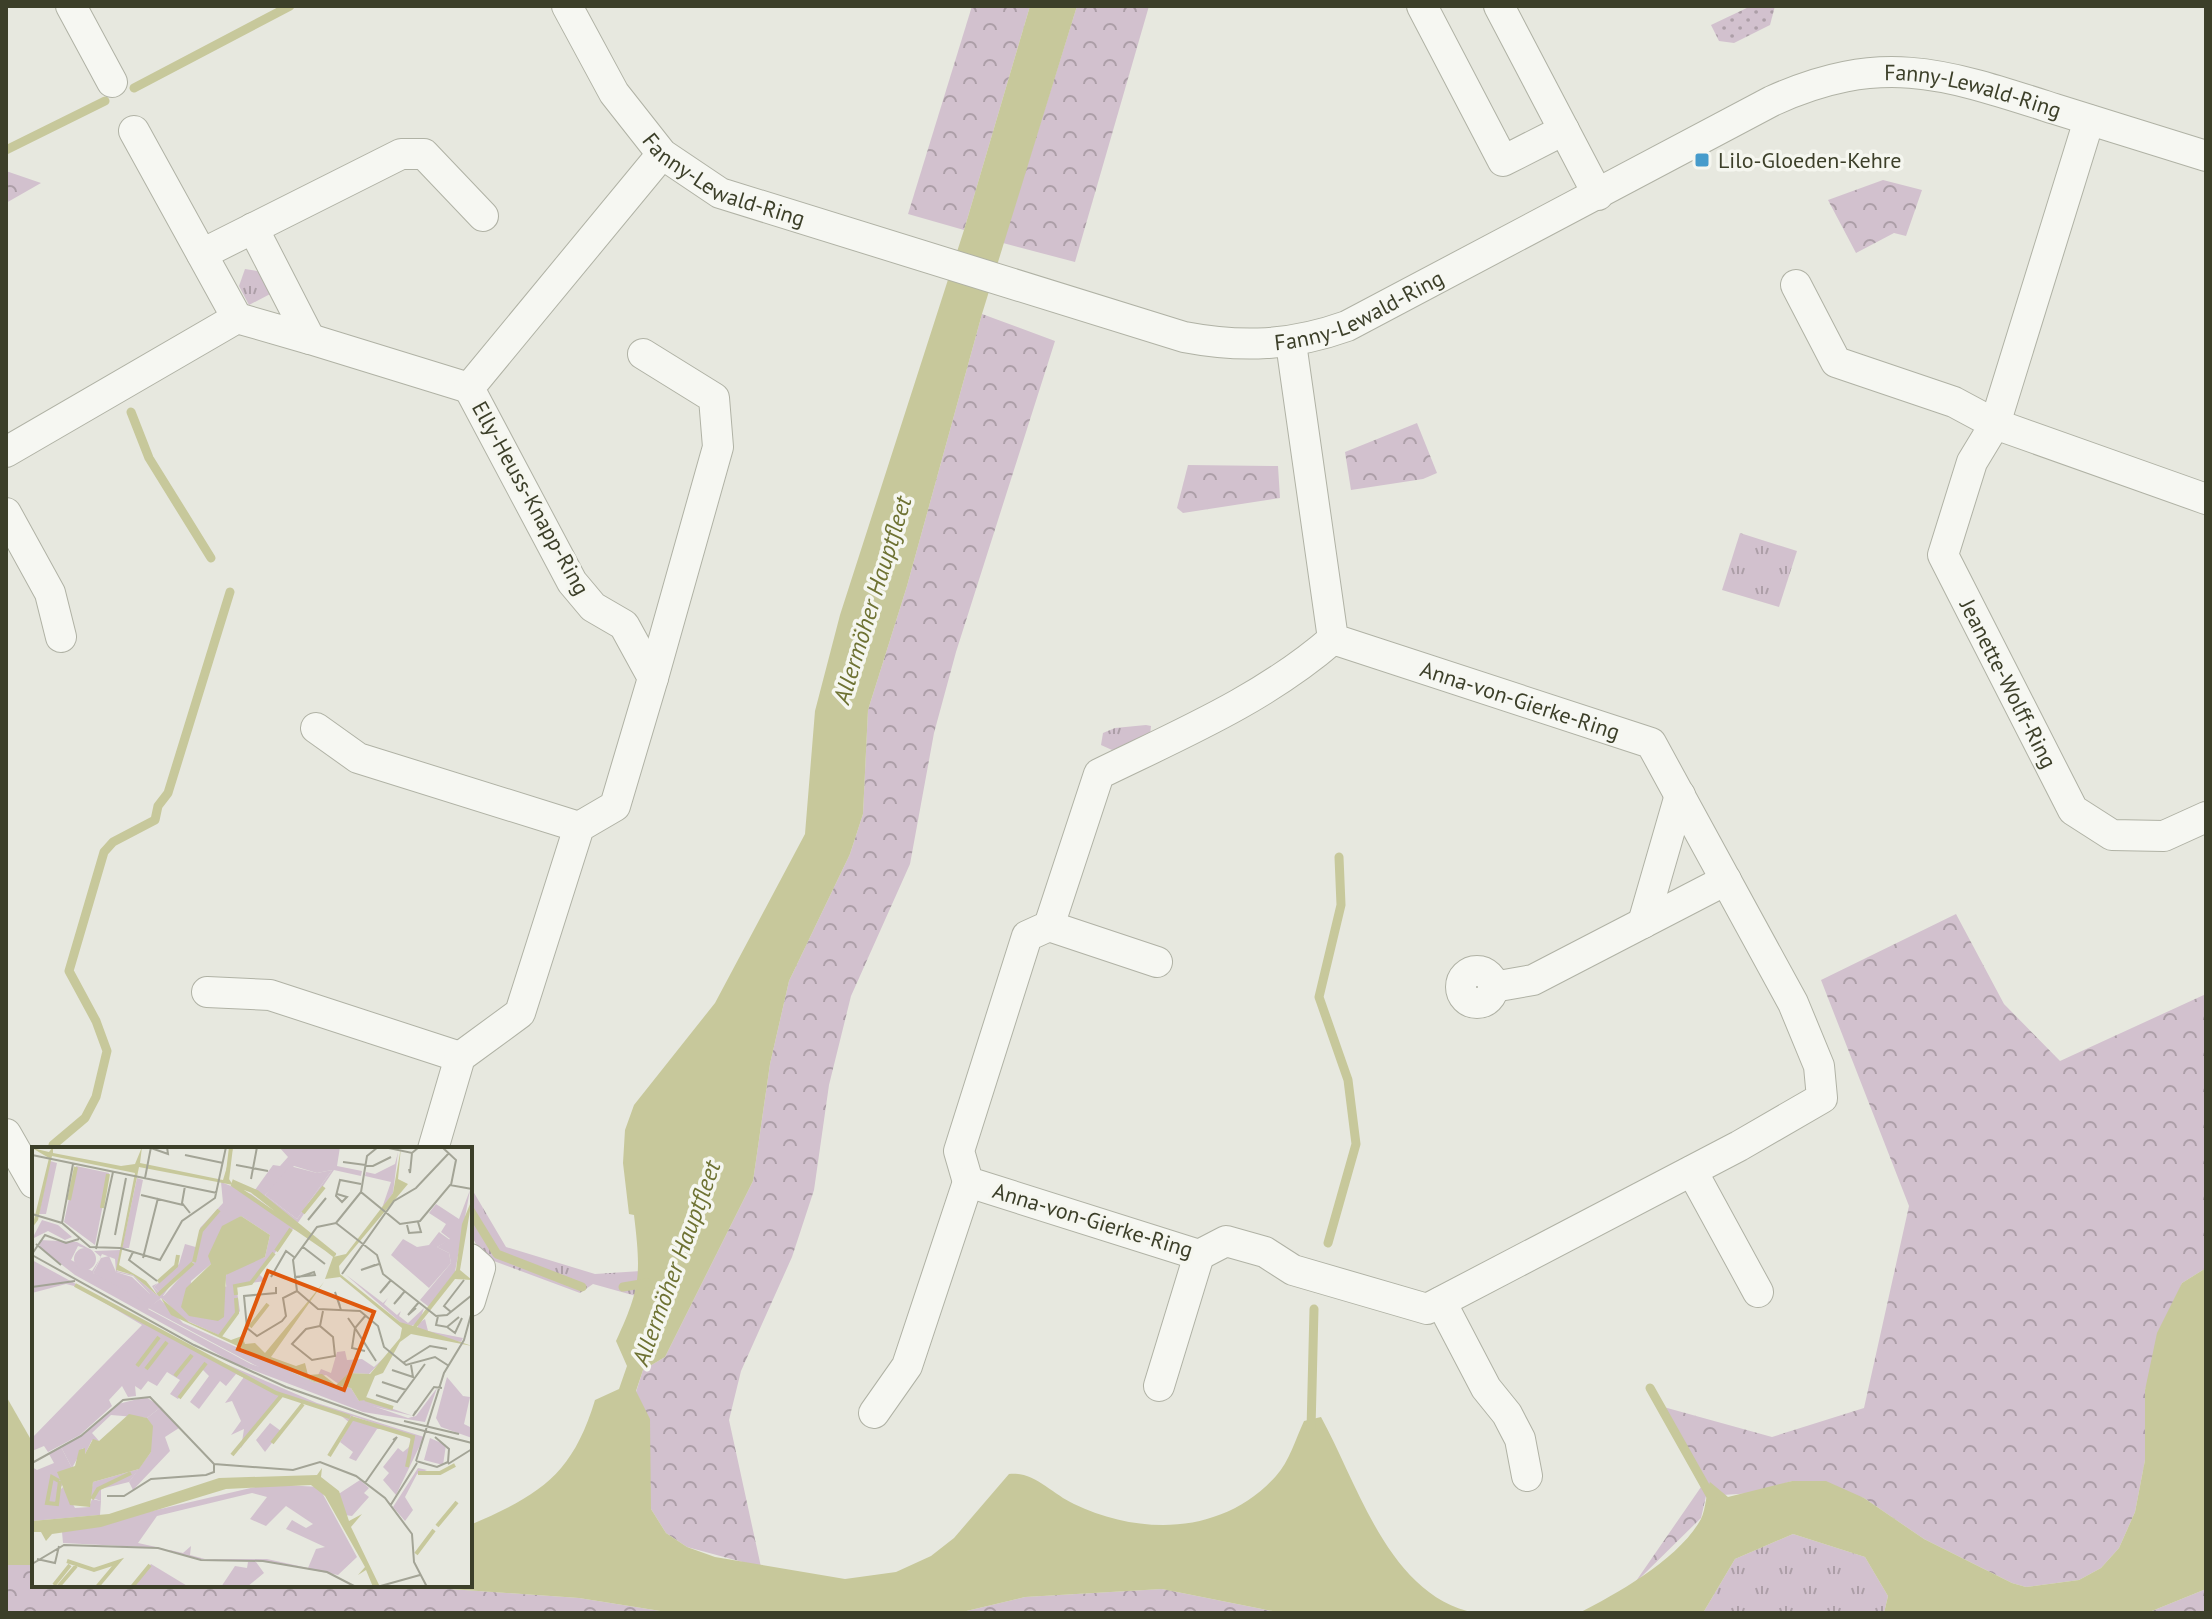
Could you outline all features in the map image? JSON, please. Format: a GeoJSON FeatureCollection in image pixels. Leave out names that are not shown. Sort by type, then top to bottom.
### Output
{"type":"FeatureCollection","features":[{"type":"Feature","properties":{"kind":"street"},"geometry":{"type":"LineString","coordinates":[[71,6],[112,82]]}},
{"type":"Feature","properties":{"kind":"street","name":"Fanny-Lewald-Ring"},"geometry":{"type":"LineString","coordinates":[[567,6],[614,93],[662,154],[720,193],[1184,337],[1234,345],[1291,343],[1347,326],[1772,101],[1813,84],[1851,75],[1900,71],[1951,76],[2206,156]]}},
{"type":"Feature","properties":{"kind":"street"},"geometry":{"type":"LineString","coordinates":[[1422,6],[1503,161],[1564,130]]}},
{"type":"Feature","properties":{"kind":"street"},"geometry":{"type":"LineString","coordinates":[[1499,6],[1598,195]]}},
{"type":"Feature","properties":{"kind":"street","name":"Jeanette-Wolff-Ring"},"geometry":{"type":"LineString","coordinates":[[2089,120],[1995,424],[1972,462],[1943,555],[2073,810],[2112,835],[2164,836],[2206,817]]}},
{"type":"Feature","properties":{"kind":"street"},"geometry":{"type":"LineString","coordinates":[[6,452],[237,318],[134,131]]}},
{"type":"Feature","properties":{"kind":"street"},"geometry":{"type":"LineString","coordinates":[[202,254],[401,154],[424,154],[483,216]]}},
{"type":"Feature","properties":{"kind":"street","name":"Elly-Heuss-Knapp-Ring"},"geometry":{"type":"LineString","coordinates":[[469,388],[662,154]]}},
{"type":"Feature","properties":{"kind":"street"},"geometry":{"type":"LineString","coordinates":[[253,228],[310,339]]}},
{"type":"Feature","properties":{"kind":"street"},"geometry":{"type":"LineString","coordinates":[[1796,285],[1836,362],[1954,402],[1995,424],[2206,499]]}},
{"type":"Feature","properties":{"kind":"street","name":"Elly-Heuss-Knapp-Ring"},"geometry":{"type":"LineString","coordinates":[[237,318],[469,388],[572,582],[593,607],[624,625],[653,678]]}},
{"type":"Feature","properties":{"kind":"street"},"geometry":{"type":"LineString","coordinates":[[1291,343],[1333,639]]}},
{"type":"Feature","properties":{"kind":"street"},"geometry":{"type":"LineString","coordinates":[[434,1147],[460,1057],[520,1013],[579,827],[615,806],[718,447],[714,398],[643,354]]}},
{"type":"Feature","properties":{"kind":"street"},"geometry":{"type":"LineString","coordinates":[[6,513],[50,593],[61,637]]}},
{"type":"Feature","properties":{"kind":"street","name":"Anna-von-Gierke-Ring"},"geometry":{"type":"LineString","coordinates":[[874,1413],[907,1366],[968,1182],[959,1151],[1027,936],[1049,926],[1099,774],[1239,705],[1298,670],[1333,639],[1651,743],[1793,1003],[1819,1066],[1822,1098],[1692,1171],[1427,1309],[1293,1270],[1265,1252],[1226,1241],[1199,1255],[968,1182]]}},
{"type":"Feature","properties":{"kind":"street"},"geometry":{"type":"LineString","coordinates":[[316,728],[358,758],[579,827]]}},
{"type":"Feature","properties":{"kind":"street"},"geometry":{"type":"LineString","coordinates":[[1643,923],[1680,795]]}},
{"type":"Feature","properties":{"kind":"street"},"geometry":{"type":"LineString","coordinates":[[1493,987],[1533,980],[1726,880]]}},
{"type":"Feature","properties":{"kind":"street"},"geometry":{"type":"LineString","coordinates":[[1049,926],[1157,962]]}},
{"type":"Feature","properties":{"kind":"street"},"geometry":{"type":"LineString","coordinates":[[207,992],[270,995],[460,1057]]}},
{"type":"Feature","properties":{"kind":"street"},"geometry":{"type":"LineString","coordinates":[[6,1134],[32,1180]]}},
{"type":"Feature","properties":{"kind":"street"},"geometry":{"type":"LineString","coordinates":[[1692,1171],[1758,1292]]}},
{"type":"Feature","properties":{"kind":"street"},"geometry":{"type":"LineString","coordinates":[[1159,1386],[1199,1255]]}},
{"type":"Feature","properties":{"kind":"street"},"geometry":{"type":"LineString","coordinates":[[472,1261],[480,1268],[472,1294]]}},
{"type":"Feature","properties":{"kind":"street"},"geometry":{"type":"LineString","coordinates":[[1441,1302],[1486,1388],[1514,1426],[1527,1476]]}},
{"type":"Feature","properties":{"kind":"green space"},"geometry":{"type":"Polygon","coordinates":[[[972,6],[1030,6],[964,230],[908,214],[972,6]]]}},
{"type":"Feature","properties":{"kind":"green space"},"geometry":{"type":"Polygon","coordinates":[[[1077,6],[1149,6],[1075,262],[1003,243],[1077,6]]]}},
{"type":"Feature","properties":{"kind":"green space"},"geometry":{"type":"Polygon","coordinates":[[[1751,6],[1775,6],[1770,25],[1734,43],[1719,41],[1711,25],[1751,6]]]}},
{"type":"Feature","properties":{"kind":"green space"},"geometry":{"type":"Polygon","coordinates":[[[6,171],[41,183],[6,203],[6,171]]]}},
{"type":"Feature","properties":{"kind":"green space"},"geometry":{"type":"Polygon","coordinates":[[[1883,180],[1922,190],[1906,236],[1894,233],[1856,253],[1828,200],[1883,180]]]}},
{"type":"Feature","properties":{"kind":"green space"},"geometry":{"type":"Polygon","coordinates":[[[245,269],[263,272],[274,292],[249,305],[239,286],[245,269]]]}},
{"type":"Feature","properties":{"kind":"green space"},"geometry":{"type":"Polygon","coordinates":[[[982,314],[1055,341],[956,652],[934,733],[910,864],[851,996],[829,1085],[814,1190],[792,1257],[741,1371],[729,1420],[761,1567],[687,1547],[666,1533],[651,1509],[636,1392],[643,1370],[665,1357],[753,1181],[770,1064],[789,981],[850,854],[863,814],[868,710],[907,586],[982,314]]]}},
{"type":"Feature","properties":{"kind":"green space"},"geometry":{"type":"Polygon","coordinates":[[[1417,423],[1437,473],[1423,479],[1351,490],[1345,452],[1417,423]]]}},
{"type":"Feature","properties":{"kind":"green space"},"geometry":{"type":"Polygon","coordinates":[[[1188,465],[1278,466],[1280,498],[1183,513],[1177,508],[1188,465]]]}},
{"type":"Feature","properties":{"kind":"green space"},"geometry":{"type":"Polygon","coordinates":[[[1740,533],[1797,551],[1779,607],[1722,590],[1740,533]]]}},
{"type":"Feature","properties":{"kind":"green space"},"geometry":{"type":"Polygon","coordinates":[[[1151,726],[1150,735],[1112,750],[1101,745],[1103,733],[1115,728],[1151,726]]]}},
{"type":"Feature","properties":{"kind":"green space"},"geometry":{"type":"Polygon","coordinates":[[[1956,914],[2004,1004],[2060,1061],[2206,994],[2206,1268],[2182,1283],[2145,1390],[2145,1460],[2135,1512],[2119,1548],[2101,1568],[2079,1580],[2026,1587],[1924,1539],[1864,1498],[1792,1481],[1754,1493],[1706,1496],[1701,1518],[1634,1584],[1701,1487],[1660,1406],[1772,1437],[1864,1408],[1909,1206],[1821,980],[1956,914]]]}},
{"type":"Feature","properties":{"kind":"green space"},"geometry":{"type":"Polygon","coordinates":[[[472,1189],[506,1247],[595,1274],[641,1271],[636,1296],[593,1284],[580,1293],[483,1257],[472,1237],[472,1189]]]}},
{"type":"Feature","properties":{"kind":"green space"},"geometry":{"type":"Polygon","coordinates":[[[1793,1534],[1865,1557],[1888,1596],[1884,1613],[1703,1613],[1735,1559],[1793,1534]]]}},
{"type":"Feature","properties":{"kind":"green space"},"geometry":{"type":"Polygon","coordinates":[[[6,1565],[32,1565],[32,1587],[422,1587],[579,1598],[673,1613],[6,1613],[6,1565]]]}},
{"type":"Feature","properties":{"kind":"green space"},"geometry":{"type":"Polygon","coordinates":[[[1162,1589],[1282,1613],[958,1613],[1025,1597],[1162,1589]]]}},
{"type":"Feature","properties":{"kind":"green space"},"geometry":{"type":"Polygon","coordinates":[[[2206,1589],[2206,1613],[2147,1613],[2206,1589]]]}},
{"type":"Feature","properties":{"kind":"water","name":"Allermöher Hauptfleet"},"geometry":{"type":"Polygon","coordinates":[[[1030,6],[1077,6],[982,314],[907,586],[868,710],[863,814],[850,854],[789,981],[770,1064],[753,1181],[665,1357],[643,1370],[636,1391],[650,1419],[651,1509],[666,1533],[687,1547],[715,1557],[845,1579],[896,1572],[931,1556],[954,1538],[1009,1474],[1027,1476],[1074,1504],[1126,1521],[1153,1525],[1180,1524],[1232,1510],[1255,1495],[1281,1470],[1304,1421],[1321,1417],[1363,1504],[1398,1562],[1420,1585],[1446,1603],[1476,1613],[1282,1613],[1162,1589],[1025,1597],[958,1613],[673,1613],[579,1598],[422,1587],[472,1587],[472,1524],[515,1504],[550,1480],[575,1447],[595,1400],[619,1389],[627,1366],[616,1341],[635,1293],[638,1267],[634,1215],[629,1214],[623,1163],[625,1130],[634,1105],[715,1003],[805,834],[815,711],[840,615],[964,230],[1030,6]]]}},
{"type":"Feature","properties":{"kind":"water"},"geometry":{"type":"Polygon","coordinates":[[[2206,1268],[2206,1589],[2147,1613],[1884,1613],[1888,1596],[1865,1557],[1793,1534],[1735,1559],[1703,1613],[1579,1613],[1646,1574],[1678,1548],[1701,1519],[1710,1482],[1728,1497],[1792,1481],[1826,1481],[1864,1498],[1924,1539],[2026,1587],[2079,1580],[2101,1568],[2119,1548],[2135,1512],[2145,1460],[2145,1390],[2157,1333],[2182,1283],[2206,1268]]]}},
{"type":"Feature","properties":{"kind":"water"},"geometry":{"type":"Polygon","coordinates":[[[6,1396],[32,1442],[32,1565],[6,1565],[6,1396]]]}},
{"type":"Feature","properties":{"kind":"waterway"},"geometry":{"type":"LineString","coordinates":[[134,88],[290,6]]}},
{"type":"Feature","properties":{"kind":"waterway"},"geometry":{"type":"LineString","coordinates":[[6,150],[105,101]]}},
{"type":"Feature","properties":{"kind":"waterway"},"geometry":{"type":"LineString","coordinates":[[131,412],[149,458],[211,558]]}},
{"type":"Feature","properties":{"kind":"waterway"},"geometry":{"type":"LineString","coordinates":[[53,1145],[85,1118],[96,1097],[107,1051],[96,1021],[69,971],[104,852],[113,842],[155,820],[158,806],[168,793],[230,592]]}},
{"type":"Feature","properties":{"kind":"waterway"},"geometry":{"type":"LineString","coordinates":[[1328,1243],[1356,1144],[1348,1080],[1319,997],[1341,905],[1339,857]]}},
{"type":"Feature","properties":{"kind":"waterway"},"geometry":{"type":"LineString","coordinates":[[472,1213],[497,1254],[582,1287]]}},
{"type":"Feature","properties":{"kind":"waterway","name":"Allermöher Hauptfleet"},"geometry":{"type":"LineString","coordinates":[[623,1287],[647,1283]]}},
{"type":"Feature","properties":{"kind":"waterway"},"geometry":{"type":"LineString","coordinates":[[1311,1429],[1314,1309]]}},
{"type":"Feature","properties":{"kind":"waterway"},"geometry":{"type":"LineString","coordinates":[[1650,1388],[1713,1500]]}},
{"type":"Feature","properties":{"kind":"place","name":"Lilo-Gloeden-Kehre"},"geometry":{"type":"Point","coordinates":[1702,160]}}]}
